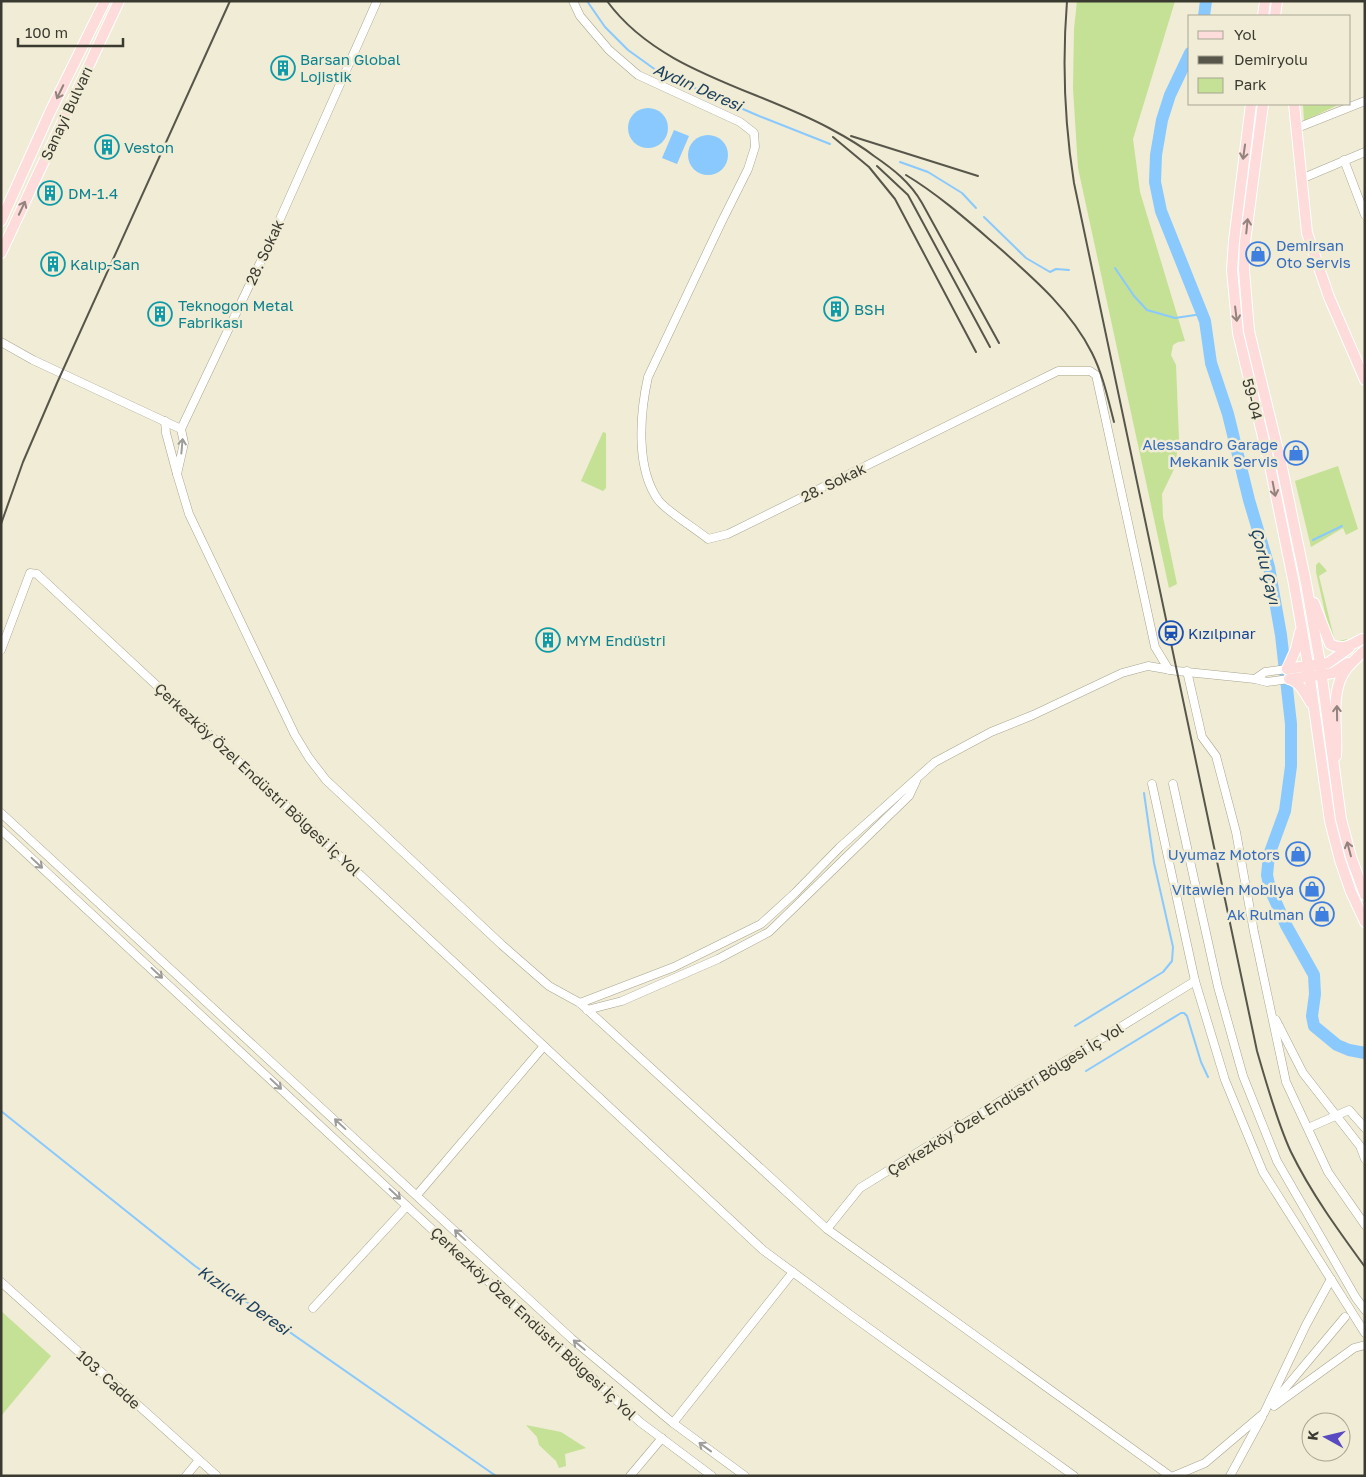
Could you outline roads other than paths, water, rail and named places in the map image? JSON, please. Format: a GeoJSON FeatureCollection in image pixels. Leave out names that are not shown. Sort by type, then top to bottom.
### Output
{"type":"FeatureCollection","features":[{"type":"Feature","properties":{"kind":"main road","name":"Sanayi Bulvarı"},"geometry":{"type":"LineString","coordinates":[[1,222],[50,112],[105,1]]}},
{"type":"Feature","properties":{"kind":"main road","name":"Sanayi Bulvarı"},"geometry":{"type":"LineString","coordinates":[[1,253],[120,1]]}},
{"type":"Feature","properties":{"kind":"main road"},"geometry":{"type":"LineString","coordinates":[[1263,15],[1265,1]]}},
{"type":"Feature","properties":{"kind":"main road"},"geometry":{"type":"LineString","coordinates":[[1275,15],[1277,1]]}},
{"type":"Feature","properties":{"kind":"main road","name":"59-04"},"geometry":{"type":"LineString","coordinates":[[1251,105],[1232,270],[1238,333],[1270,466],[1301,627],[1310,677],[1330,821],[1351,892],[1365,922]]}},
{"type":"Feature","properties":{"kind":"main road","name":"59-04"},"geometry":{"type":"LineString","coordinates":[[1263,105],[1245,242],[1244,270],[1249,331],[1281,463],[1306,583],[1322,675],[1341,819],[1351,857],[1365,894]]}},
{"type":"Feature","properties":{"kind":"main road"},"geometry":{"type":"LineString","coordinates":[[1294,105],[1307,233],[1329,297],[1362,366],[1365,380]]}},
{"type":"Feature","properties":{"kind":"main road"},"geometry":{"type":"LineString","coordinates":[[1306,583],[1330,644],[1342,648],[1363,638]]}},
{"type":"Feature","properties":{"kind":"main road"},"geometry":{"type":"LineString","coordinates":[[1288,674],[1301,627]]}},
{"type":"Feature","properties":{"kind":"main road"},"geometry":{"type":"LineString","coordinates":[[1288,674],[1308,665],[1328,662],[1363,638]]}},
{"type":"Feature","properties":{"kind":"main road"},"geometry":{"type":"LineString","coordinates":[[1288,674],[1310,677],[1333,673],[1364,650]]}},
{"type":"Feature","properties":{"kind":"main road"},"geometry":{"type":"LineString","coordinates":[[1335,779],[1338,740],[1337,696],[1339,686],[1342,676],[1348,667],[1364,650]]}},
{"type":"Feature","properties":{"kind":"main road"},"geometry":{"type":"LineString","coordinates":[[1288,674],[1301,687],[1314,709]]}},
{"type":"Feature","properties":{"kind":"street","name":"28. Sokak"},"geometry":{"type":"LineString","coordinates":[[182,429],[268,246],[377,1]]}},
{"type":"Feature","properties":{"kind":"street","name":"28. Sokak"},"geometry":{"type":"LineString","coordinates":[[573,1],[580,16],[609,50],[638,75],[740,122],[754,133],[755,147],[748,169],[648,377],[644,395],[641,435],[645,468],[652,490],[660,502],[708,539],[728,534],[1058,371],[1090,371],[1096,375],[1155,647],[1169,670]]}},
{"type":"Feature","properties":{"kind":"street"},"geometry":{"type":"LineString","coordinates":[[1297,128],[1365,101]]}},
{"type":"Feature","properties":{"kind":"street"},"geometry":{"type":"LineString","coordinates":[[1301,179],[1365,152]]}},
{"type":"Feature","properties":{"kind":"street"},"geometry":{"type":"LineString","coordinates":[[1344,160],[1365,215]]}},
{"type":"Feature","properties":{"kind":"street"},"geometry":{"type":"LineString","coordinates":[[1,342],[33,360],[182,429],[184,443],[177,474]]}},
{"type":"Feature","properties":{"kind":"street"},"geometry":{"type":"LineString","coordinates":[[165,421],[166,433],[189,514],[291,727],[309,758],[326,780],[502,946],[550,986],[580,1003],[827,1230],[1170,1476]]}},
{"type":"Feature","properties":{"kind":"street","name":"Çerkezköy Özel Endüstri Bölgesi İç Yol"},"geometry":{"type":"LineString","coordinates":[[1,650],[30,574],[38,574],[763,1250],[1074,1476]]}},
{"type":"Feature","properties":{"kind":"street"},"geometry":{"type":"LineString","coordinates":[[580,1003],[674,967],[762,924],[840,847],[935,762],[991,732],[1033,715],[1114,677],[1148,666],[1267,682],[1288,674]]}},
{"type":"Feature","properties":{"kind":"street"},"geometry":{"type":"LineString","coordinates":[[1187,672],[1202,738],[1216,756],[1236,832],[1254,932],[1286,1082],[1328,1172],[1365,1225]]}},
{"type":"Feature","properties":{"kind":"street"},"geometry":{"type":"LineString","coordinates":[[1255,679],[1265,672],[1288,674]]}},
{"type":"Feature","properties":{"kind":"street"},"geometry":{"type":"LineString","coordinates":[[587,1010],[622,1001],[718,958],[769,932],[909,796],[918,777]]}},
{"type":"Feature","properties":{"kind":"street"},"geometry":{"type":"LineString","coordinates":[[1152,784],[1195,981],[1225,1080],[1263,1172],[1365,1333]]}},
{"type":"Feature","properties":{"kind":"street"},"geometry":{"type":"LineString","coordinates":[[1173,784],[1218,987],[1243,1076],[1277,1161],[1356,1298],[1365,1310]]}},
{"type":"Feature","properties":{"kind":"street","name":"Çerkezköy Özel Endüstri Bölgesi İç Yol"},"geometry":{"type":"LineString","coordinates":[[1,813],[572,1339],[673,1423],[745,1476]]}},
{"type":"Feature","properties":{"kind":"street","name":"Çerkezköy Özel Endüstri Bölgesi İç Yol"},"geometry":{"type":"LineString","coordinates":[[1,830],[640,1422],[712,1476]]}},
{"type":"Feature","properties":{"kind":"street","name":"Çerkezköy Özel Endüstri Bölgesi İç Yol"},"geometry":{"type":"LineString","coordinates":[[827,1230],[860,1188],[1195,981]]}},
{"type":"Feature","properties":{"kind":"street"},"geometry":{"type":"LineString","coordinates":[[1271,1009],[1303,1073],[1360,1146],[1365,1158]]}},
{"type":"Feature","properties":{"kind":"street"},"geometry":{"type":"LineString","coordinates":[[416,1195],[544,1046]]}},
{"type":"Feature","properties":{"kind":"street"},"geometry":{"type":"LineString","coordinates":[[1308,1128],[1348,1110],[1365,1128]]}},
{"type":"Feature","properties":{"kind":"street"},"geometry":{"type":"LineString","coordinates":[[312,1308],[407,1206]]}},
{"type":"Feature","properties":{"kind":"street"},"geometry":{"type":"LineString","coordinates":[[673,1423],[793,1272]]}},
{"type":"Feature","properties":{"kind":"street"},"geometry":{"type":"LineString","coordinates":[[1230,1476],[1264,1413],[1306,1325],[1331,1279]]}},
{"type":"Feature","properties":{"kind":"street","name":"103. Cadde"},"geometry":{"type":"LineString","coordinates":[[1,1282],[217,1476]]}},
{"type":"Feature","properties":{"kind":"street"},"geometry":{"type":"LineString","coordinates":[[1264,1413],[1345,1317]]}},
{"type":"Feature","properties":{"kind":"street"},"geometry":{"type":"LineString","coordinates":[[1174,1476],[1205,1463],[1264,1413],[1354,1348],[1365,1345]]}},
{"type":"Feature","properties":{"kind":"street"},"geometry":{"type":"LineString","coordinates":[[630,1476],[662,1438]]}},
{"type":"Feature","properties":{"kind":"street"},"geometry":{"type":"LineString","coordinates":[[186,1476],[199,1460]]}},
{"type":"Feature","properties":{"kind":"water"},"geometry":{"type":"Polygon","coordinates":[[[652,108],[659,111],[665,117],[668,128],[667,136],[659,145],[652,148],[644,148],[637,145],[629,136],[628,124],[631,117],[640,109],[652,108]]]}},
{"type":"Feature","properties":{"kind":"water"},"geometry":{"type":"Polygon","coordinates":[[[674,130],[689,136],[677,164],[662,158],[674,130]]]}},
{"type":"Feature","properties":{"kind":"water"},"geometry":{"type":"Polygon","coordinates":[[[704,135],[712,135],[719,138],[725,144],[728,155],[725,166],[719,172],[712,175],[704,175],[697,172],[691,166],[688,159],[688,151],[691,144],[697,138],[704,135]]]}},
{"type":"Feature","properties":{"kind":"waterway","name":"Aydın Deresi"},"geometry":{"type":"LineString","coordinates":[[587,1],[605,27],[628,50],[660,73],[759,116],[830,144]]}},
{"type":"Feature","properties":{"kind":"waterway","name":"Çorlu Çayı"},"geometry":{"type":"LineString","coordinates":[[1204,15],[1206,1]]}},
{"type":"Feature","properties":{"kind":"waterway","name":"Çorlu Çayı"},"geometry":{"type":"LineString","coordinates":[[1188,57],[1170,95],[1162,120],[1156,155],[1155,182],[1161,211],[1205,321],[1211,363],[1228,414],[1249,500],[1269,567],[1281,635],[1291,724],[1291,766],[1285,811],[1269,855],[1267,875],[1270,889],[1286,925],[1314,975],[1315,994],[1312,1016],[1314,1026],[1337,1045],[1349,1050],[1365,1053]]}},
{"type":"Feature","properties":{"kind":"waterway","name":"Aydın Deresi"},"geometry":{"type":"LineString","coordinates":[[900,162],[928,172],[962,193],[976,208]]}},
{"type":"Feature","properties":{"kind":"waterway","name":"Aydın Deresi"},"geometry":{"type":"LineString","coordinates":[[984,217],[1026,258],[1050,272],[1056,269],[1069,270]]}},
{"type":"Feature","properties":{"kind":"waterway"},"geometry":{"type":"LineString","coordinates":[[1115,268],[1134,296],[1147,310],[1175,318],[1202,314]]}},
{"type":"Feature","properties":{"kind":"waterway"},"geometry":{"type":"LineString","coordinates":[[1313,540],[1342,526]]}},
{"type":"Feature","properties":{"kind":"waterway"},"geometry":{"type":"LineString","coordinates":[[1075,1026],[1163,972],[1172,961],[1173,947],[1154,863],[1144,793]]}},
{"type":"Feature","properties":{"kind":"waterway"},"geometry":{"type":"LineString","coordinates":[[1086,1071],[1181,1013],[1184,1013],[1187,1016],[1201,1062],[1208,1077]]}},
{"type":"Feature","properties":{"kind":"waterway","name":"Kızılcık Deresi"},"geometry":{"type":"LineString","coordinates":[[1,1111],[195,1266],[496,1476]]}},
{"type":"Feature","properties":{"kind":"railway"},"geometry":{"type":"LineString","coordinates":[[1,524],[23,462],[57,383],[230,1]]}},
{"type":"Feature","properties":{"kind":"railway"},"geometry":{"type":"LineString","coordinates":[[607,1],[628,25],[653,45],[681,62],[829,128],[863,148],[901,176],[922,203],[999,343]]}},
{"type":"Feature","properties":{"kind":"railway"},"geometry":{"type":"LineString","coordinates":[[1067,1],[1065,92],[1074,183],[1257,1051],[1276,1115],[1291,1152],[1316,1197],[1365,1267]]}},
{"type":"Feature","properties":{"kind":"railway"},"geometry":{"type":"LineString","coordinates":[[851,136],[978,176]]}},
{"type":"Feature","properties":{"kind":"railway"},"geometry":{"type":"LineString","coordinates":[[833,137],[869,167],[895,199],[976,352]]}},
{"type":"Feature","properties":{"kind":"railway"},"geometry":{"type":"LineString","coordinates":[[877,166],[908,195],[990,347]]}},
{"type":"Feature","properties":{"kind":"railway"},"geometry":{"type":"LineString","coordinates":[[906,175],[941,199],[1010,257],[1049,294],[1073,322],[1096,361],[1114,422]]}},
{"type":"Feature","properties":{"kind":"place","name":"Barsan Global Lojistik"},"geometry":{"type":"Point","coordinates":[283,68]}},
{"type":"Feature","properties":{"kind":"place","name":"Veston"},"geometry":{"type":"Point","coordinates":[107,147]}},
{"type":"Feature","properties":{"kind":"place","name":"DM-1.4"},"geometry":{"type":"Point","coordinates":[50,193]}},
{"type":"Feature","properties":{"kind":"place","name":"Demirsan Oto Servis"},"geometry":{"type":"Point","coordinates":[1258,254]}},
{"type":"Feature","properties":{"kind":"place","name":"Kalıp-San"},"geometry":{"type":"Point","coordinates":[53,264]}},
{"type":"Feature","properties":{"kind":"place","name":"BSH"},"geometry":{"type":"Point","coordinates":[836,309]}},
{"type":"Feature","properties":{"kind":"place","name":"Teknogon Metal Fabrikası"},"geometry":{"type":"Point","coordinates":[160,314]}},
{"type":"Feature","properties":{"kind":"place","name":"Alessandro Garage Mekanik Servis"},"geometry":{"type":"Point","coordinates":[1296,453]}},
{"type":"Feature","properties":{"kind":"place","name":"Kızılpınar"},"geometry":{"type":"Point","coordinates":[1171,633]}},
{"type":"Feature","properties":{"kind":"place","name":"MYM Endüstri"},"geometry":{"type":"Point","coordinates":[548,640]}},
{"type":"Feature","properties":{"kind":"place","name":"Uyumaz Motors"},"geometry":{"type":"Point","coordinates":[1298,854]}},
{"type":"Feature","properties":{"kind":"place","name":"Vitawien Mobilya"},"geometry":{"type":"Point","coordinates":[1312,889]}},
{"type":"Feature","properties":{"kind":"place","name":"Ak Rulman"},"geometry":{"type":"Point","coordinates":[1322,914]}}]}
